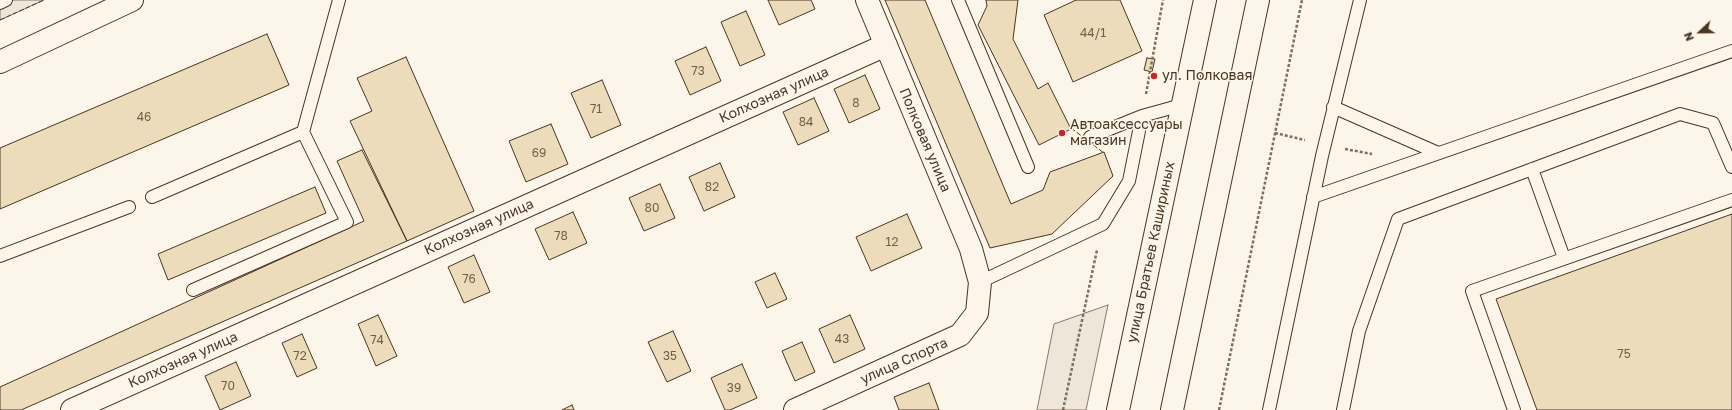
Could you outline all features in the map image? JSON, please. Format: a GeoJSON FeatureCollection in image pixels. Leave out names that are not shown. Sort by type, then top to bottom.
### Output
{"type":"FeatureCollection","features":[{"type":"Feature","properties":{"kind":"street"},"geometry":{"type":"LineString","coordinates":[[0,62],[132,0]]}},
{"type":"Feature","properties":{"kind":"street","name":"Полковая улица"},"geometry":{"type":"LineString","coordinates":[[867,0],[971,249],[980,282]]}},
{"type":"Feature","properties":{"kind":"street","name":"улица Братьев Кашириных"},"geometry":{"type":"LineString","coordinates":[[1118,410],[1205,0]]}},
{"type":"Feature","properties":{"kind":"street"},"geometry":{"type":"LineString","coordinates":[[1172,410],[1258,0]]}},
{"type":"Feature","properties":{"kind":"street","name":"Колхозная улица"},"geometry":{"type":"LineString","coordinates":[[72,410],[886,45]]}},
{"type":"Feature","properties":{"kind":"street","name":"улица Спорта"},"geometry":{"type":"LineString","coordinates":[[795,410],[960,335],[977,313],[980,282]]}},
{"type":"Feature","properties":{"kind":"lane"},"geometry":{"type":"LineString","coordinates":[[0,3],[6,0]]}},
{"type":"Feature","properties":{"kind":"lane"},"geometry":{"type":"LineString","coordinates":[[193,290],[347,222],[303,132],[339,0]]}},
{"type":"Feature","properties":{"kind":"lane"},"geometry":{"type":"LineString","coordinates":[[958,0],[1028,168]]}},
{"type":"Feature","properties":{"kind":"lane"},"geometry":{"type":"LineString","coordinates":[[1269,410],[1312,197],[1360,0]]}},
{"type":"Feature","properties":{"kind":"lane"},"geometry":{"type":"LineString","coordinates":[[1312,197],[1732,51]]}},
{"type":"Feature","properties":{"kind":"lane"},"geometry":{"type":"LineString","coordinates":[[1090,137],[1142,116],[1182,105]]}},
{"type":"Feature","properties":{"kind":"lane"},"geometry":{"type":"LineString","coordinates":[[1333,108],[1438,153]]}},
{"type":"Feature","properties":{"kind":"lane"},"geometry":{"type":"LineString","coordinates":[[1343,410],[1359,331],[1398,219],[1680,114],[1713,123],[1732,166]]}},
{"type":"Feature","properties":{"kind":"lane"},"geometry":{"type":"LineString","coordinates":[[980,282],[1103,224],[1129,181],[1142,116]]}},
{"type":"Feature","properties":{"kind":"lane"},"geometry":{"type":"LineString","coordinates":[[152,197],[303,132]]}},
{"type":"Feature","properties":{"kind":"lane"},"geometry":{"type":"LineString","coordinates":[[1532,169],[1564,258]]}},
{"type":"Feature","properties":{"kind":"lane"},"geometry":{"type":"LineString","coordinates":[[1514,410],[1472,291],[1732,200]]}},
{"type":"Feature","properties":{"kind":"lane"},"geometry":{"type":"LineString","coordinates":[[0,256],[128,207]]}},
{"type":"Feature","properties":{"kind":"path"},"geometry":{"type":"LineString","coordinates":[[1142,116],[1163,0]]}},
{"type":"Feature","properties":{"kind":"path"},"geometry":{"type":"LineString","coordinates":[[1219,410],[1302,0]]}},
{"type":"Feature","properties":{"kind":"path"},"geometry":{"type":"LineString","coordinates":[[1063,410],[1103,224]]}},
{"type":"Feature","properties":{"kind":"shaded area"},"geometry":{"type":"Polygon","coordinates":[[[0,0],[44,0],[0,20],[0,0]]]}},
{"type":"Feature","properties":{"kind":"shaded area"},"geometry":{"type":"Polygon","coordinates":[[[1108,305],[1086,410],[1037,410],[1054,324],[1108,305]]]}},
{"type":"Feature","properties":{"kind":"building"},"geometry":{"type":"Polygon","coordinates":[[[768,0],[811,0],[815,9],[779,25],[768,0]]]}},
{"type":"Feature","properties":{"kind":"building"},"geometry":{"type":"Polygon","coordinates":[[[885,0],[925,0],[1011,204],[1043,190],[1050,172],[1104,152],[1113,176],[1052,234],[990,248],[885,0]]]}},
{"type":"Feature","properties":{"kind":"building"},"geometry":{"type":"Polygon","coordinates":[[[986,0],[1018,0],[1013,39],[1038,89],[1048,83],[1071,129],[1039,145],[978,25],[987,6],[986,0]]]}},
{"type":"Feature","properties":{"kind":"building"},"geometry":{"type":"Polygon","coordinates":[[[1076,0],[1120,0],[1142,51],[1073,82],[1044,15],[1076,0]]]}},
{"type":"Feature","properties":{"kind":"building"},"geometry":{"type":"Polygon","coordinates":[[[746,11],[765,55],[740,66],[721,22],[746,11]]]}},
{"type":"Feature","properties":{"kind":"building"},"geometry":{"type":"Polygon","coordinates":[[[267,34],[289,85],[0,209],[0,148],[267,34]]]}},
{"type":"Feature","properties":{"kind":"building"},"geometry":{"type":"Polygon","coordinates":[[[706,47],[721,81],[690,95],[675,61],[706,47]]]}},
{"type":"Feature","properties":{"kind":"building"},"geometry":{"type":"Polygon","coordinates":[[[406,57],[474,211],[407,241],[350,121],[372,111],[357,78],[406,57]]]}},
{"type":"Feature","properties":{"kind":"building"},"geometry":{"type":"Polygon","coordinates":[[[1147,58],[1155,59],[1152,72],[1144,70],[1147,58]]]}},
{"type":"Feature","properties":{"kind":"building"},"geometry":{"type":"Polygon","coordinates":[[[865,75],[880,109],[849,123],[834,89],[865,75]]]}},
{"type":"Feature","properties":{"kind":"building"},"geometry":{"type":"Polygon","coordinates":[[[602,80],[621,125],[591,138],[571,93],[602,80]]]}},
{"type":"Feature","properties":{"kind":"building"},"geometry":{"type":"Polygon","coordinates":[[[814,98],[829,131],[798,145],[783,112],[814,98]]]}},
{"type":"Feature","properties":{"kind":"building"},"geometry":{"type":"Polygon","coordinates":[[[551,124],[568,164],[526,182],[509,141],[551,124]]]}},
{"type":"Feature","properties":{"kind":"building"},"geometry":{"type":"Polygon","coordinates":[[[362,150],[407,241],[21,410],[0,410],[0,387],[364,221],[337,161],[362,150]]]}},
{"type":"Feature","properties":{"kind":"building"},"geometry":{"type":"Polygon","coordinates":[[[720,163],[735,197],[704,211],[689,177],[720,163]]]}},
{"type":"Feature","properties":{"kind":"building"},"geometry":{"type":"Polygon","coordinates":[[[660,184],[675,218],[644,231],[629,198],[660,184]]]}},
{"type":"Feature","properties":{"kind":"building"},"geometry":{"type":"Polygon","coordinates":[[[315,187],[326,213],[168,280],[158,254],[315,187]]]}},
{"type":"Feature","properties":{"kind":"building"},"geometry":{"type":"Polygon","coordinates":[[[573,212],[587,243],[549,260],[535,229],[573,212]]]}},
{"type":"Feature","properties":{"kind":"building"},"geometry":{"type":"Polygon","coordinates":[[[907,214],[922,248],[871,271],[856,237],[907,214]]]}},
{"type":"Feature","properties":{"kind":"building"},"geometry":{"type":"Polygon","coordinates":[[[1732,214],[1732,410],[1537,410],[1496,299],[1732,214]]]}},
{"type":"Feature","properties":{"kind":"building"},"geometry":{"type":"Polygon","coordinates":[[[474,255],[490,292],[464,303],[448,267],[474,255]]]}},
{"type":"Feature","properties":{"kind":"building"},"geometry":{"type":"Polygon","coordinates":[[[775,273],[787,299],[767,308],[755,282],[775,273]]]}},
{"type":"Feature","properties":{"kind":"building"},"geometry":{"type":"Polygon","coordinates":[[[378,315],[397,356],[376,366],[358,324],[378,315]]]}},
{"type":"Feature","properties":{"kind":"building"},"geometry":{"type":"Polygon","coordinates":[[[850,315],[865,349],[834,363],[819,329],[850,315]]]}},
{"type":"Feature","properties":{"kind":"building"},"geometry":{"type":"Polygon","coordinates":[[[673,331],[691,371],[667,382],[648,342],[673,331]]]}},
{"type":"Feature","properties":{"kind":"building"},"geometry":{"type":"Polygon","coordinates":[[[302,334],[317,368],[297,377],[282,343],[302,334]]]}},
{"type":"Feature","properties":{"kind":"building"},"geometry":{"type":"Polygon","coordinates":[[[802,342],[815,372],[795,381],[782,351],[802,342]]]}},
{"type":"Feature","properties":{"kind":"building"},"geometry":{"type":"Polygon","coordinates":[[[236,362],[251,396],[220,410],[205,376],[236,362]]]}},
{"type":"Feature","properties":{"kind":"building"},"geometry":{"type":"Polygon","coordinates":[[[742,364],[757,398],[730,410],[725,410],[711,378],[742,364]]]}},
{"type":"Feature","properties":{"kind":"building"},"geometry":{"type":"Polygon","coordinates":[[[929,383],[939,410],[899,410],[894,397],[929,383]]]}},
{"type":"Feature","properties":{"kind":"building"},"geometry":{"type":"Polygon","coordinates":[[[572,405],[574,410],[562,410],[572,405]]]}},
{"type":"Feature","properties":{"kind":"fence"},"geometry":{"type":"LineString","coordinates":[[0,20],[44,0]]}},
{"type":"Feature","properties":{"kind":"fence"},"geometry":{"type":"LineString","coordinates":[[1071,128],[1104,153]]}},
{"type":"Feature","properties":{"kind":"place","name":"ул. Полковая"},"geometry":{"type":"Point","coordinates":[1154,76]}},
{"type":"Feature","properties":{"kind":"place","name":"Автоаксессуары магазин"},"geometry":{"type":"Point","coordinates":[1062,133]}}]}
